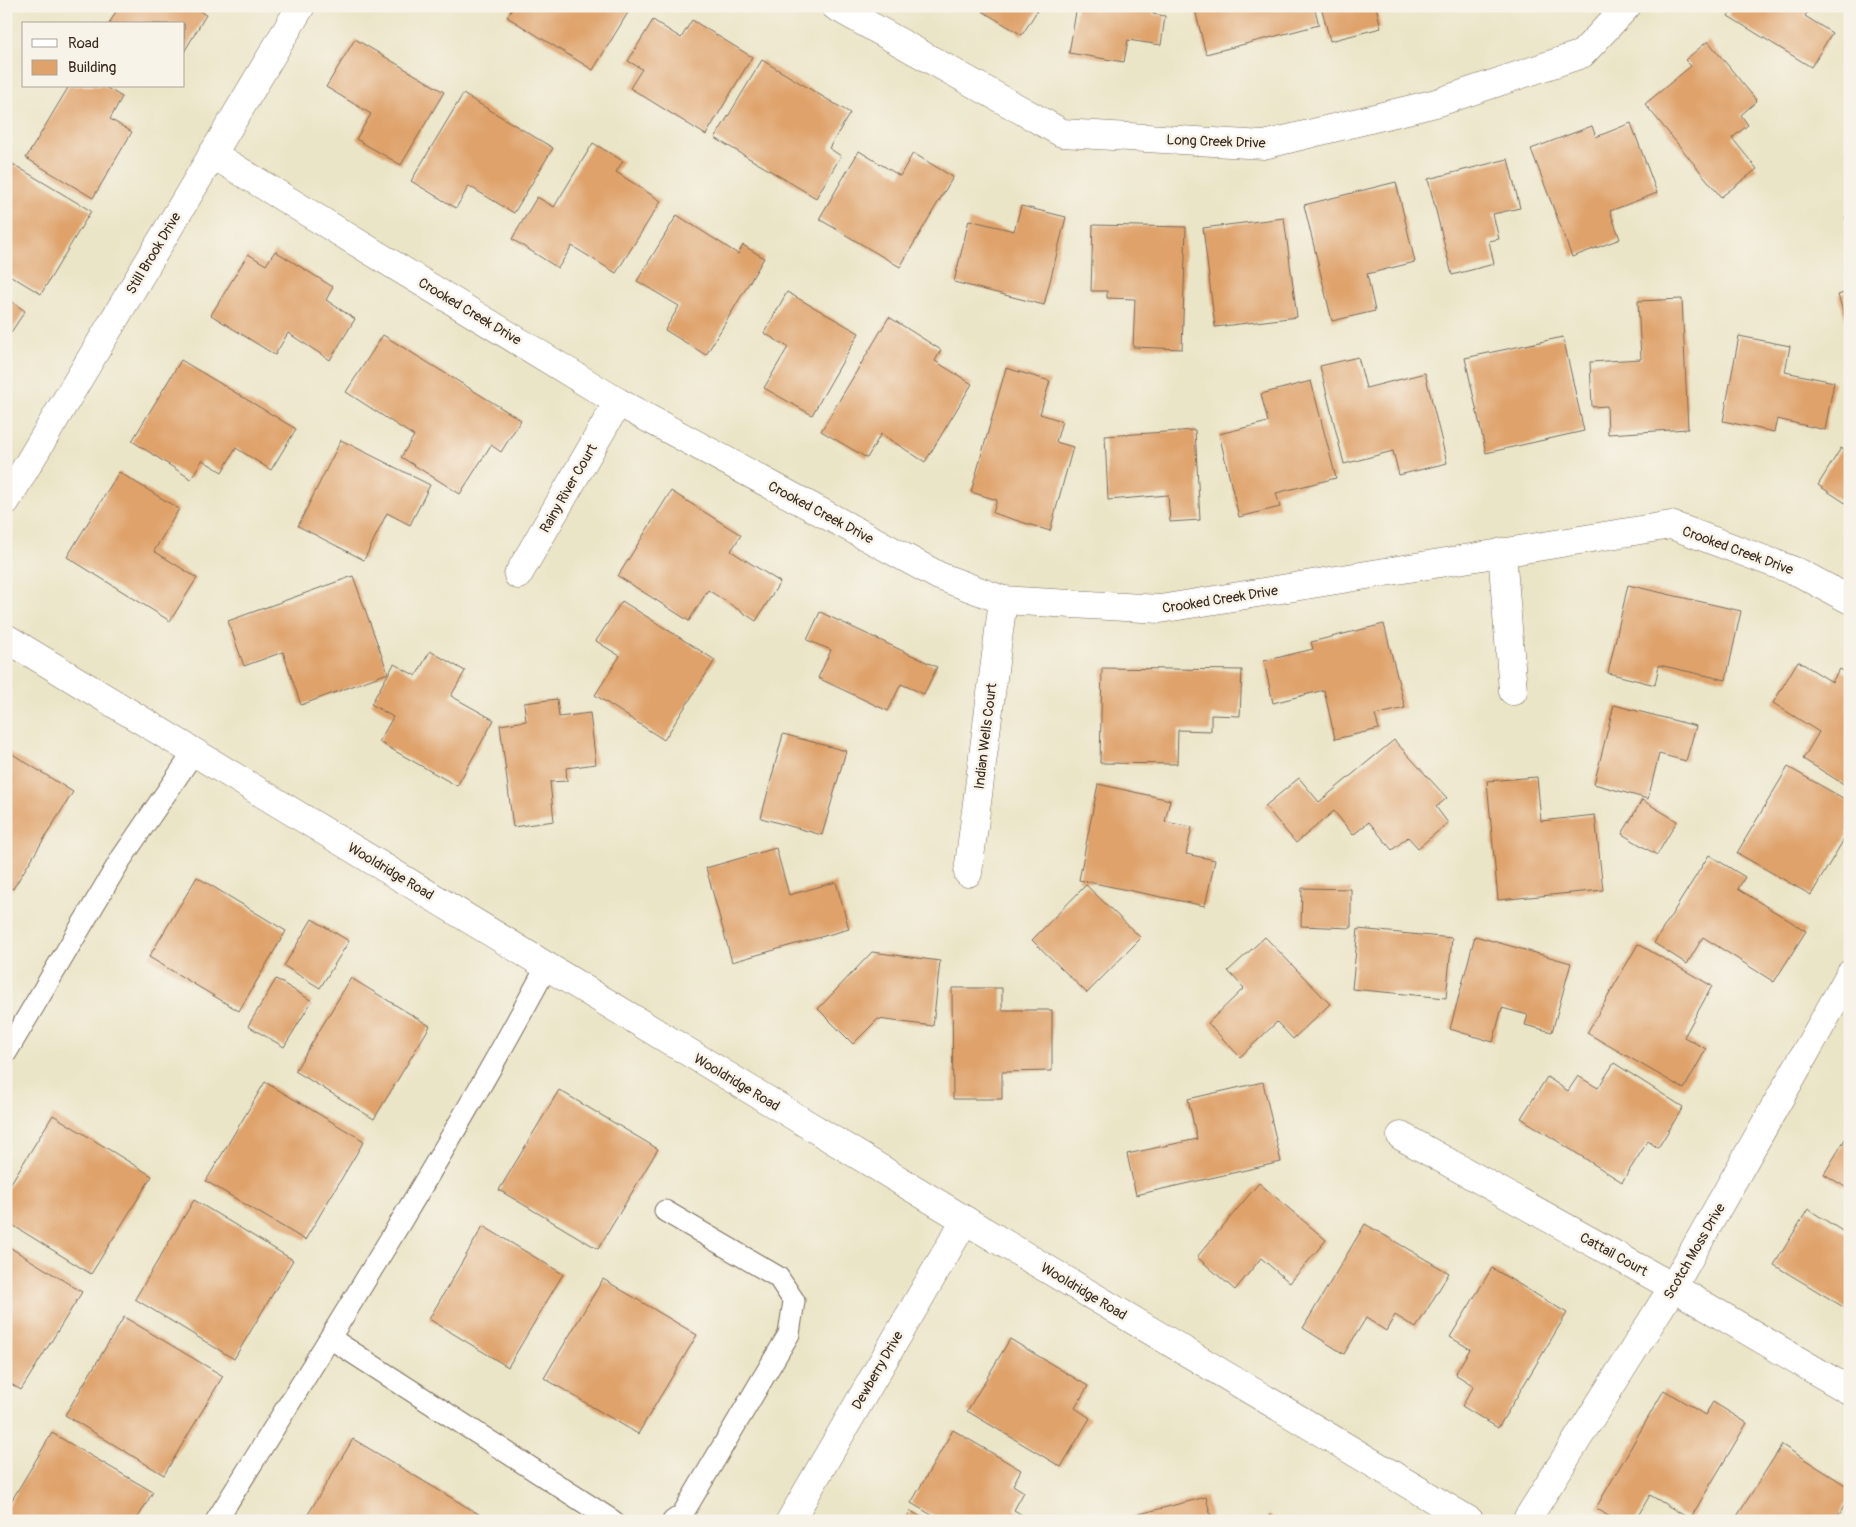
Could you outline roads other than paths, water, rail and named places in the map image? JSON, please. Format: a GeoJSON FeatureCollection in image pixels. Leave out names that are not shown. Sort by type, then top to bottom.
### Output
{"type":"FeatureCollection","features":[{"type":"Feature","properties":{"kind":"street","name":"Still Brook Drive"},"geometry":{"type":"LineString","coordinates":[[6,501],[301,6]]}},
{"type":"Feature","properties":{"kind":"street","name":"Long Creek Drive"},"geometry":{"type":"LineString","coordinates":[[835,6],[1062,133],[1264,145],[1436,103],[1582,54],[1627,6]]}},
{"type":"Feature","properties":{"kind":"street","name":"Crooked Creek Drive"},"geometry":{"type":"LineString","coordinates":[[212,154],[618,402],[939,576],[1002,600],[1160,609],[1671,525],[1800,573],[1850,600]]}},
{"type":"Feature","properties":{"kind":"street","name":"Rainy River Court"},"geometry":{"type":"LineString","coordinates":[[518,575],[618,402]]}},
{"type":"Feature","properties":{"kind":"street"},"geometry":{"type":"LineString","coordinates":[[1502,552],[1513,691]]}},
{"type":"Feature","properties":{"kind":"street","name":"Indian Wells Court"},"geometry":{"type":"LineString","coordinates":[[968,872],[1002,600]]}},
{"type":"Feature","properties":{"kind":"street","name":"Wooldridge Road"},"geometry":{"type":"LineString","coordinates":[[6,638],[965,1220],[1470,1521]]}},
{"type":"Feature","properties":{"kind":"street","name":"Scotch Moss Drive"},"geometry":{"type":"LineString","coordinates":[[1526,1521],[1673,1287],[1850,974]]}},
{"type":"Feature","properties":{"kind":"street","name":"Cattail Court"},"geometry":{"type":"LineString","coordinates":[[1401,1136],[1673,1287],[1850,1391]]}},
{"type":"Feature","properties":{"kind":"street","name":"Dewberry Drive"},"geometry":{"type":"LineString","coordinates":[[790,1521],[965,1220]]}},
{"type":"Feature","properties":{"kind":"lane"},"geometry":{"type":"LineString","coordinates":[[6,1053],[120,860],[194,752]]}},
{"type":"Feature","properties":{"kind":"lane"},"geometry":{"type":"LineString","coordinates":[[216,1521],[376,1264],[517,1023],[547,966]]}},
{"type":"Feature","properties":{"kind":"lane"},"geometry":{"type":"LineString","coordinates":[[665,1212],[778,1277],[794,1301],[789,1334],[682,1515],[673,1521]]}},
{"type":"Feature","properties":{"kind":"lane"},"geometry":{"type":"LineString","coordinates":[[330,1338],[613,1521]]}}]}
